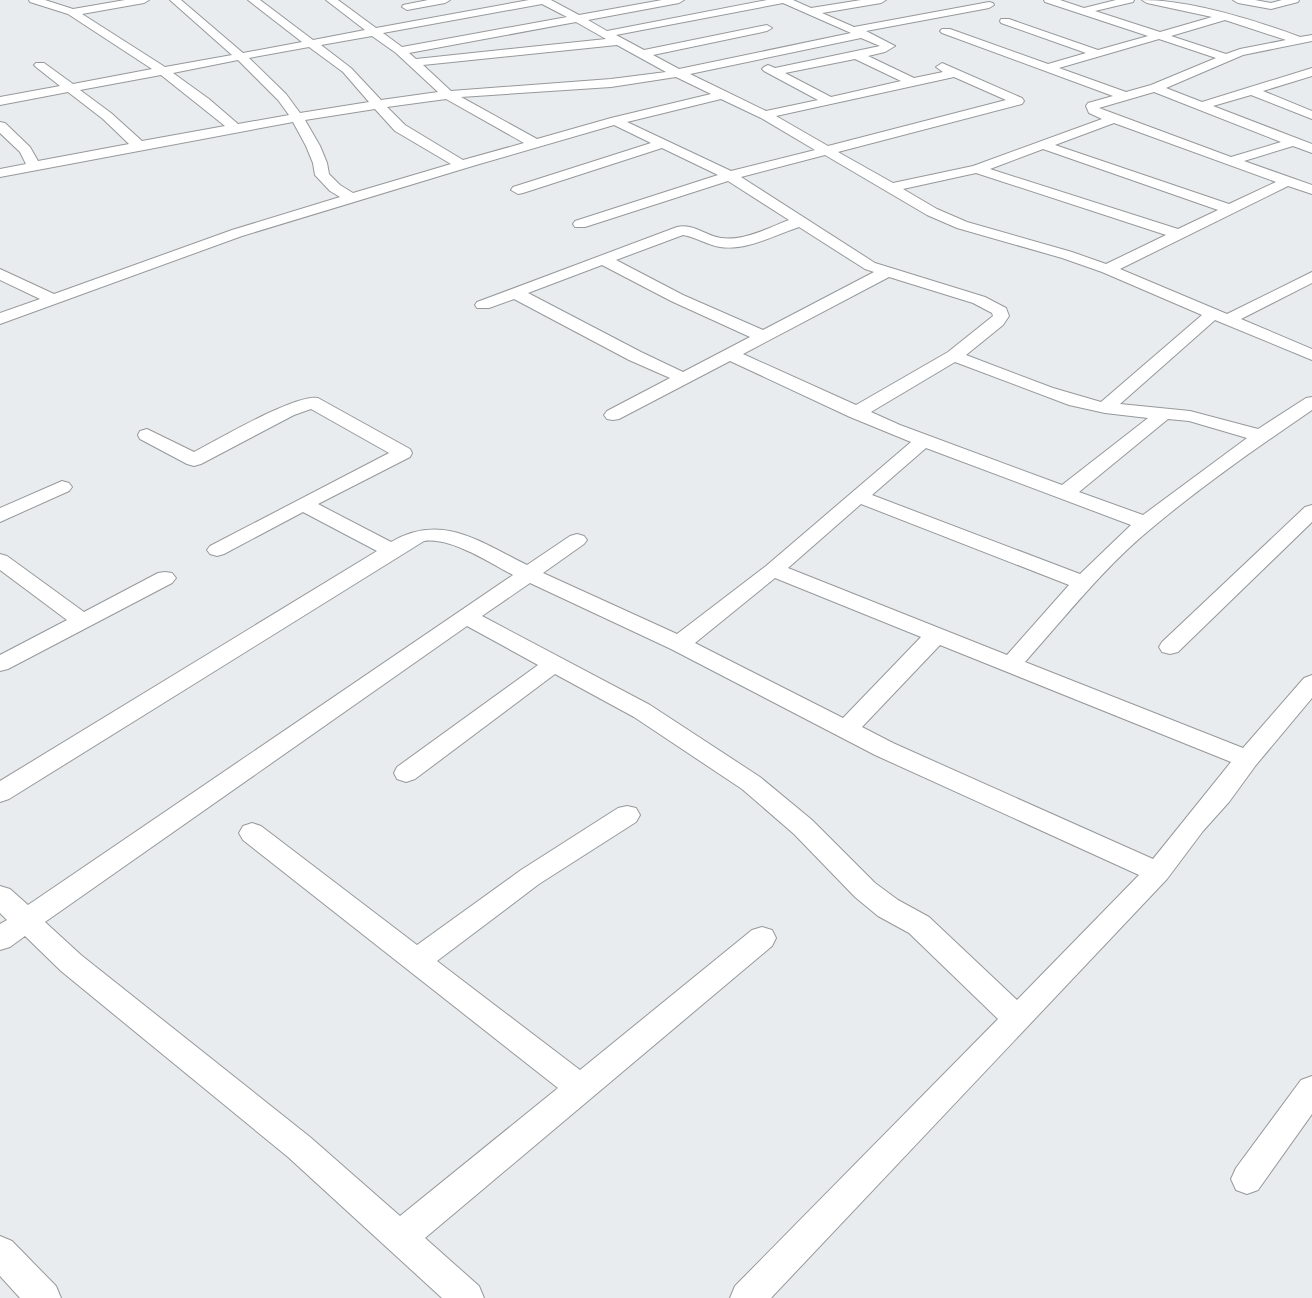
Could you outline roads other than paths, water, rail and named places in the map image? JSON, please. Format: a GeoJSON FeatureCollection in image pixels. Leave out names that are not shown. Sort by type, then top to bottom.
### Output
{"type":"FeatureCollection","features":[{"type":"Feature","properties":{"kind":"street"},"geometry":{"type":"LineString","coordinates":[[37,0],[72,12],[163,71],[205,102],[234,127]]}},
{"type":"Feature","properties":{"kind":"street"},"geometry":{"type":"LineString","coordinates":[[72,12],[144,0]]}},
{"type":"Feature","properties":{"kind":"street"},"geometry":{"type":"LineString","coordinates":[[175,0],[240,56],[282,97],[297,117],[313,146],[320,163],[322,175],[335,188],[350,198]]}},
{"type":"Feature","properties":{"kind":"street"},"geometry":{"type":"LineString","coordinates":[[253,0],[346,70],[400,128],[462,164]]}},
{"type":"Feature","properties":{"kind":"street"},"geometry":{"type":"LineString","coordinates":[[332,0],[400,50],[448,95],[536,144]]}},
{"type":"Feature","properties":{"kind":"street"},"geometry":{"type":"LineString","coordinates":[[407,7],[445,0]]}},
{"type":"Feature","properties":{"kind":"street"},"geometry":{"type":"LineString","coordinates":[[0,101],[544,0],[677,73],[765,115],[932,212],[962,226],[1066,255],[1106,269],[1312,354]]}},
{"type":"Feature","properties":{"kind":"street"},"geometry":{"type":"LineString","coordinates":[[400,50],[679,0]]}},
{"type":"Feature","properties":{"kind":"street"},"geometry":{"type":"LineString","coordinates":[[607,34],[783,0],[890,46],[881,50],[773,72]]}},
{"type":"Feature","properties":{"kind":"street"},"geometry":{"type":"LineString","coordinates":[[811,11],[881,0]]}},
{"type":"Feature","properties":{"kind":"street"},"geometry":{"type":"LineString","coordinates":[[1049,0],[1225,57]]}},
{"type":"Feature","properties":{"kind":"street"},"geometry":{"type":"LineString","coordinates":[[1083,11],[1129,0]]}},
{"type":"Feature","properties":{"kind":"street"},"geometry":{"type":"LineString","coordinates":[[1147,0],[1225,17],[1307,39]]}},
{"type":"Feature","properties":{"kind":"street"},"geometry":{"type":"LineString","coordinates":[[1238,0],[1271,6],[1294,0]]}},
{"type":"Feature","properties":{"kind":"street"},"geometry":{"type":"LineString","coordinates":[[643,54],[771,29],[714,4]]}},
{"type":"Feature","properties":{"kind":"street"},"geometry":{"type":"LineString","coordinates":[[0,173],[234,127],[377,105],[448,95],[605,83],[677,73],[989,5]]}},
{"type":"Feature","properties":{"kind":"street"},"geometry":{"type":"LineString","coordinates":[[1047,68],[1225,17]]}},
{"type":"Feature","properties":{"kind":"street"},"geometry":{"type":"LineString","coordinates":[[1005,21],[1099,54]]}},
{"type":"Feature","properties":{"kind":"street"},"geometry":{"type":"LineString","coordinates":[[946,31],[1124,96]]}},
{"type":"Feature","properties":{"kind":"street"},"geometry":{"type":"LineString","coordinates":[[791,39],[806,46]]}},
{"type":"Feature","properties":{"kind":"street"},"geometry":{"type":"LineString","coordinates":[[1307,39],[1265,46],[1225,57],[1155,88],[1092,106],[1092,110],[1312,190]]}},
{"type":"Feature","properties":{"kind":"street"},"geometry":{"type":"LineString","coordinates":[[413,63],[620,41]]}},
{"type":"Feature","properties":{"kind":"street"},"geometry":{"type":"LineString","coordinates":[[856,55],[912,82]]}},
{"type":"Feature","properties":{"kind":"street"},"geometry":{"type":"LineString","coordinates":[[747,59],[830,101]]}},
{"type":"Feature","properties":{"kind":"street"},"geometry":{"type":"LineString","coordinates":[[40,65],[107,116],[139,146]]}},
{"type":"Feature","properties":{"kind":"street"},"geometry":{"type":"LineString","coordinates":[[580,224],[730,176],[1018,102],[937,65]]}},
{"type":"Feature","properties":{"kind":"street"},"geometry":{"type":"LineString","coordinates":[[1202,106],[1312,72]]}},
{"type":"Feature","properties":{"kind":"street"},"geometry":{"type":"LineString","coordinates":[[765,115],[954,73]]}},
{"type":"Feature","properties":{"kind":"street"},"geometry":{"type":"LineString","coordinates":[[1292,79],[1312,86]]}},
{"type":"Feature","properties":{"kind":"street"},"geometry":{"type":"LineString","coordinates":[[1155,88],[1312,149]]}},
{"type":"Feature","properties":{"kind":"street"},"geometry":{"type":"LineString","coordinates":[[1252,91],[1312,115]]}},
{"type":"Feature","properties":{"kind":"street"},"geometry":{"type":"LineString","coordinates":[[0,319],[236,233],[462,164],[615,121],[720,95]]}},
{"type":"Feature","properties":{"kind":"street"},"geometry":{"type":"LineString","coordinates":[[890,188],[977,168],[1113,119]]}},
{"type":"Feature","properties":{"kind":"street"},"geometry":{"type":"LineString","coordinates":[[615,121],[730,176],[856,258],[887,272],[980,300],[1000,311],[1001,316],[997,322],[954,356],[856,413]]}},
{"type":"Feature","properties":{"kind":"street"},"geometry":{"type":"LineString","coordinates":[[0,126],[25,150],[35,166]]}},
{"type":"Feature","properties":{"kind":"street"},"geometry":{"type":"LineString","coordinates":[[1231,161],[1294,142]]}},
{"type":"Feature","properties":{"kind":"street"},"geometry":{"type":"LineString","coordinates":[[518,190],[662,144]]}},
{"type":"Feature","properties":{"kind":"street"},"geometry":{"type":"LineString","coordinates":[[1043,145],[1230,209]]}},
{"type":"Feature","properties":{"kind":"street"},"geometry":{"type":"LineString","coordinates":[[977,168],[1178,234]]}},
{"type":"Feature","properties":{"kind":"street"},"geometry":{"type":"LineString","coordinates":[[1106,269],[1288,181]]}},
{"type":"Feature","properties":{"kind":"street"},"geometry":{"type":"LineString","coordinates":[[483,305],[682,230],[694,232],[715,242],[724,243],[744,240],[800,221]]}},
{"type":"Feature","properties":{"kind":"street"},"geometry":{"type":"LineString","coordinates":[[604,260],[677,298],[764,337]]}},
{"type":"Feature","properties":{"kind":"street"},"geometry":{"type":"LineString","coordinates":[[613,415],[887,272]]}},
{"type":"Feature","properties":{"kind":"street"},"geometry":{"type":"LineString","coordinates":[[0,274],[52,299]]}},
{"type":"Feature","properties":{"kind":"street"},"geometry":{"type":"LineString","coordinates":[[1229,319],[1312,276]]}},
{"type":"Feature","properties":{"kind":"street"},"geometry":{"type":"LineString","coordinates":[[515,293],[635,356],[683,378]]}},
{"type":"Feature","properties":{"kind":"street"},"geometry":{"type":"LineString","coordinates":[[1105,408],[1213,313]]}},
{"type":"Feature","properties":{"kind":"street"},"geometry":{"type":"LineString","coordinates":[[729,354],[856,413],[923,441],[1145,522]]}},
{"type":"Feature","properties":{"kind":"street"},"geometry":{"type":"LineString","coordinates":[[954,356],[1047,392],[1105,408],[1190,416],[1260,436]]}},
{"type":"Feature","properties":{"kind":"street"},"geometry":{"type":"LineString","coordinates":[[147,434],[194,460],[288,411],[312,402],[403,453],[217,550]]}},
{"type":"Feature","properties":{"kind":"street"},"geometry":{"type":"LineString","coordinates":[[1010,665],[1084,582],[1145,522],[1260,436],[1312,402]]}},
{"type":"Feature","properties":{"kind":"street"},"geometry":{"type":"LineString","coordinates":[[1065,493],[1164,414]]}},
{"type":"Feature","properties":{"kind":"street"},"geometry":{"type":"LineString","coordinates":[[679,644],[773,570],[923,441]]}},
{"type":"Feature","properties":{"kind":"street"},"geometry":{"type":"LineString","coordinates":[[0,516],[62,487]]}},
{"type":"Feature","properties":{"kind":"street"},"geometry":{"type":"LineString","coordinates":[[858,496],[1084,582]]}},
{"type":"Feature","properties":{"kind":"street"},"geometry":{"type":"LineString","coordinates":[[303,504],[392,551]]}},
{"type":"Feature","properties":{"kind":"street"},"geometry":{"type":"LineString","coordinates":[[1170,647],[1312,511]]}},
{"type":"Feature","properties":{"kind":"street"},"geometry":{"type":"LineString","coordinates":[[0,793],[392,551],[418,536],[430,534],[442,535],[464,542],[679,644],[845,730],[1158,872]]}},
{"type":"Feature","properties":{"kind":"street"},"geometry":{"type":"LineString","coordinates":[[0,939],[577,540]]}},
{"type":"Feature","properties":{"kind":"street"},"geometry":{"type":"LineString","coordinates":[[0,560],[82,621]]}},
{"type":"Feature","properties":{"kind":"street"},"geometry":{"type":"LineString","coordinates":[[773,570],[1247,760]]}},
{"type":"Feature","properties":{"kind":"street"},"geometry":{"type":"LineString","coordinates":[[0,664],[165,578]]}},
{"type":"Feature","properties":{"kind":"street"},"geometry":{"type":"LineString","coordinates":[[467,617],[642,711],[752,783],[803,828],[865,890],[888,908],[919,925],[1017,1019]]}},
{"type":"Feature","properties":{"kind":"street"},"geometry":{"type":"LineString","coordinates":[[845,730],[936,635]]}},
{"type":"Feature","properties":{"kind":"street"},"geometry":{"type":"LineString","coordinates":[[406,773],[554,664]]}},
{"type":"Feature","properties":{"kind":"street"},"geometry":{"type":"LineString","coordinates":[[747,1298],[1158,872],[1247,760],[1312,683]]}},
{"type":"Feature","properties":{"kind":"street"},"geometry":{"type":"LineString","coordinates":[[416,960],[530,877],[627,815]]}},
{"type":"Feature","properties":{"kind":"street"},"geometry":{"type":"LineString","coordinates":[[252,833],[580,1088]]}},
{"type":"Feature","properties":{"kind":"street"},"geometry":{"type":"LineString","coordinates":[[0,896],[71,963],[299,1147],[467,1298]]}},
{"type":"Feature","properties":{"kind":"street"},"geometry":{"type":"LineString","coordinates":[[400,1238],[762,938]]}},
{"type":"Feature","properties":{"kind":"street"},"geometry":{"type":"LineString","coordinates":[[1247,1179],[1312,1089]]}},
{"type":"Feature","properties":{"kind":"street"},"geometry":{"type":"LineString","coordinates":[[0,1252],[44,1298]]}}]}
